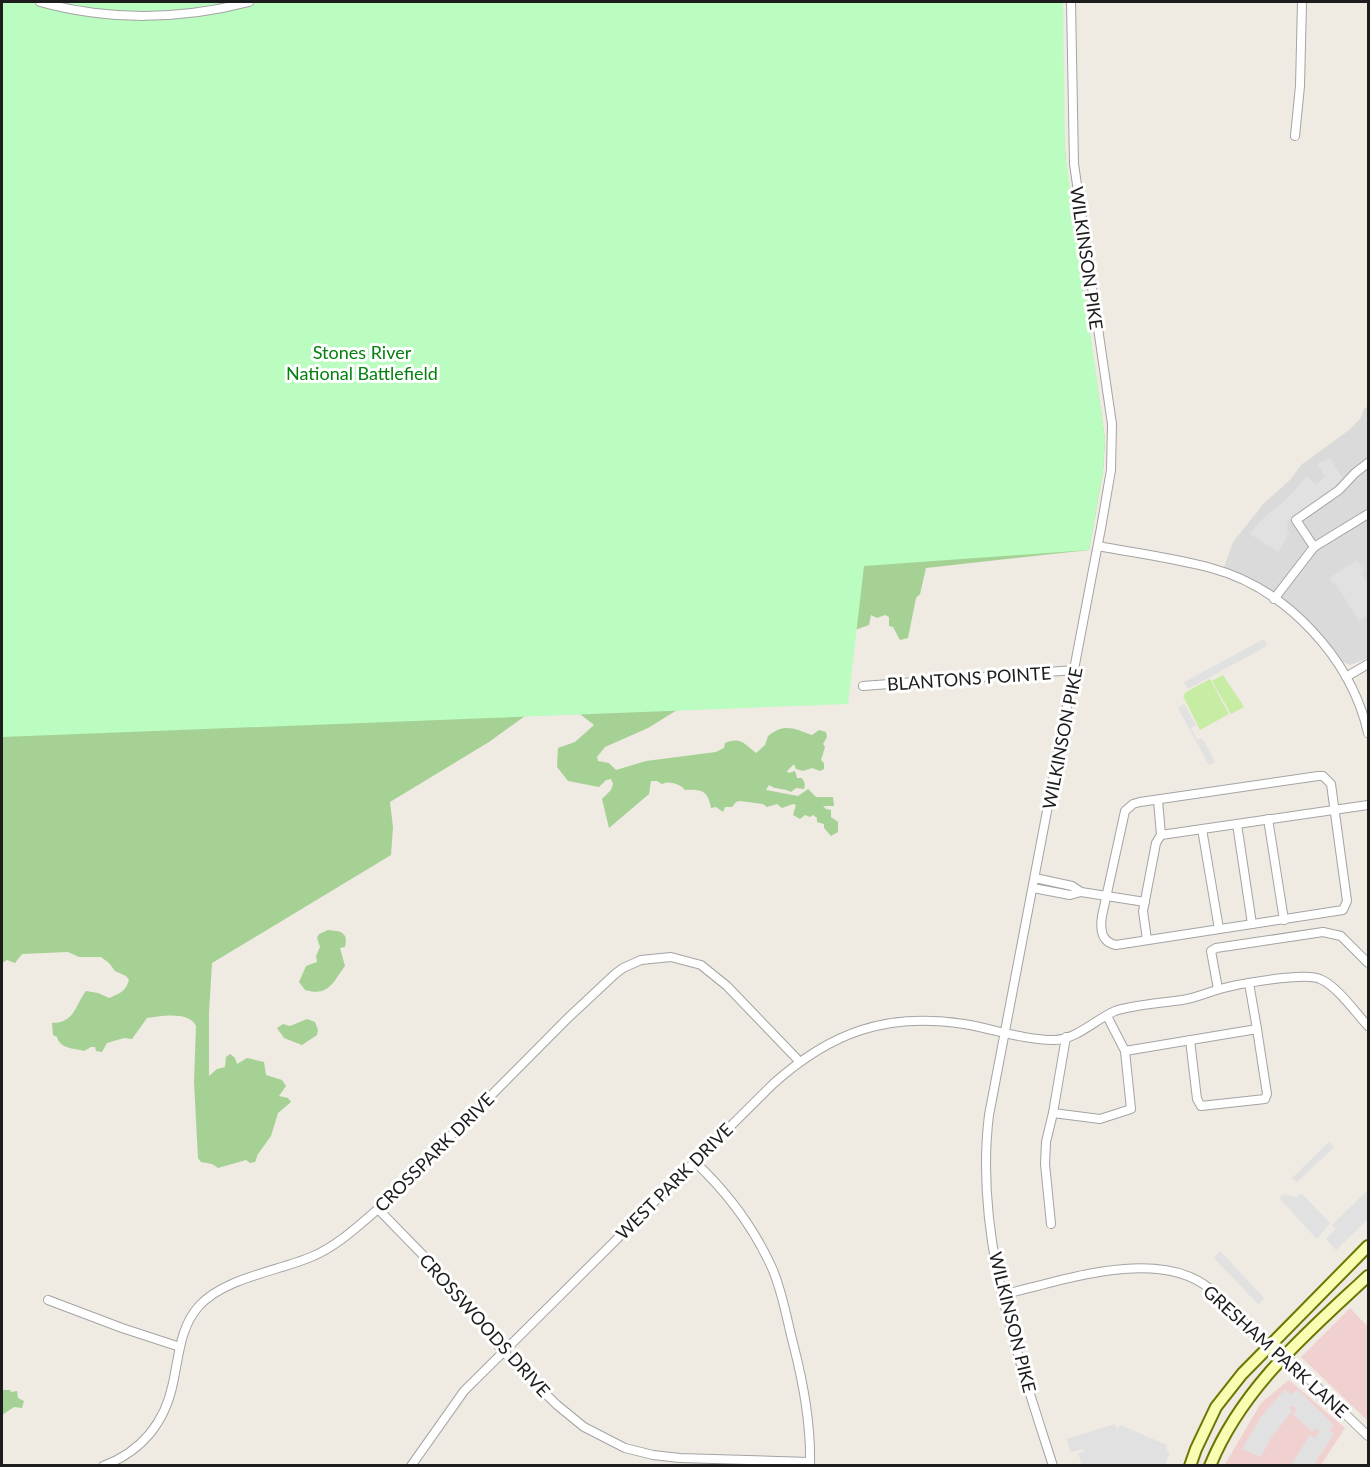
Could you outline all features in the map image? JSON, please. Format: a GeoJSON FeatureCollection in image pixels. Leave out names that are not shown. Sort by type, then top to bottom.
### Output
{"type":"FeatureCollection","features":[{"type":"Feature","properties":{"kind":"main road"},"geometry":{"type":"LineString","coordinates":[[1190,1466],[1216,1407],[1242,1374],[1368,1246]]}},
{"type":"Feature","properties":{"kind":"main road"},"geometry":{"type":"LineString","coordinates":[[1210,1466],[1239,1411],[1268,1374],[1368,1276]]}},
{"type":"Feature","properties":{"kind":"street"},"geometry":{"type":"LineString","coordinates":[[40,2],[93,13],[150,16],[210,10],[249,2]]}},
{"type":"Feature","properties":{"kind":"street","name":"WILKINSON PIKE"},"geometry":{"type":"LineString","coordinates":[[1053,1466],[1002,1295],[994,1252],[985,1155],[989,1115],[1111,470],[1112,435],[1074,164],[1071,2]]}},
{"type":"Feature","properties":{"kind":"street"},"geometry":{"type":"LineString","coordinates":[[1295,136],[1300,86],[1302,2]]}},
{"type":"Feature","properties":{"kind":"street"},"geometry":{"type":"LineString","coordinates":[[1314,547],[1296,520],[1339,490],[1355,472],[1368,466]]}},
{"type":"Feature","properties":{"kind":"street"},"geometry":{"type":"LineString","coordinates":[[1274,599],[1314,547],[1366,518]]}},
{"type":"Feature","properties":{"kind":"street"},"geometry":{"type":"LineString","coordinates":[[1098,546],[1211,568],[1247,582],[1274,599],[1310,628],[1330,654],[1346,677],[1368,733]]}},
{"type":"Feature","properties":{"kind":"street"},"geometry":{"type":"LineString","coordinates":[[1346,677],[1368,664]]}},
{"type":"Feature","properties":{"kind":"street","name":"BLANTONS POINTE"},"geometry":{"type":"LineString","coordinates":[[863,686],[1074,670]]}},
{"type":"Feature","properties":{"kind":"street"},"geometry":{"type":"LineString","coordinates":[[1323,776],[1331,784],[1347,896],[1346,906],[1338,912],[1116,945],[1107,941],[1101,931],[1100,923],[1125,811],[1133,804],[1158,800],[1323,776]]}},
{"type":"Feature","properties":{"kind":"street"},"geometry":{"type":"LineString","coordinates":[[1147,940],[1143,919],[1145,902],[1156,843],[1161,835],[1158,800]]}},
{"type":"Feature","properties":{"kind":"street"},"geometry":{"type":"LineString","coordinates":[[1161,835],[1368,805]]}},
{"type":"Feature","properties":{"kind":"street"},"geometry":{"type":"LineString","coordinates":[[1268,819],[1284,920]]}},
{"type":"Feature","properties":{"kind":"street"},"geometry":{"type":"LineString","coordinates":[[1237,824],[1252,924]]}},
{"type":"Feature","properties":{"kind":"street"},"geometry":{"type":"LineString","coordinates":[[1202,829],[1219,929]]}},
{"type":"Feature","properties":{"kind":"street"},"geometry":{"type":"LineString","coordinates":[[1035,878],[1072,885],[1081,892]]}},
{"type":"Feature","properties":{"kind":"street"},"geometry":{"type":"LineString","coordinates":[[1033,888],[1070,895],[1081,892],[1145,902]]}},
{"type":"Feature","properties":{"kind":"street"},"geometry":{"type":"LineString","coordinates":[[1218,989],[1212,951],[1216,948],[1323,932],[1341,936],[1368,963]]}},
{"type":"Feature","properties":{"kind":"street","name":"CROSSPARK DRIVE"},"geometry":{"type":"LineString","coordinates":[[103,1466],[132,1452],[158,1423],[173,1386],[180,1347],[188,1322],[199,1306],[223,1289],[322,1252],[357,1227],[378,1209],[566,1020],[623,968],[641,960],[671,957],[701,965],[721,979],[799,1061]]}},
{"type":"Feature","properties":{"kind":"street"},"geometry":{"type":"LineString","coordinates":[[1051,1224],[1045,1164],[1046,1142],[1066,1037],[1116,1011],[1186,999],[1218,989],[1249,983],[1299,976],[1318,977],[1329,984],[1368,1026]]}},
{"type":"Feature","properties":{"kind":"street"},"geometry":{"type":"LineString","coordinates":[[1190,1040],[1197,1099],[1201,1106],[1264,1099],[1266,1094],[1249,983]]}},
{"type":"Feature","properties":{"kind":"street"},"geometry":{"type":"LineString","coordinates":[[1053,1113],[1100,1119],[1131,1109],[1125,1051],[1107,1016]]}},
{"type":"Feature","properties":{"kind":"street","name":"WEST PARK DRIVE"},"geometry":{"type":"LineString","coordinates":[[411,1466],[454,1404],[503,1351],[767,1089],[799,1061],[848,1035],[899,1021],[941,1021],[1056,1040],[1066,1037]]}},
{"type":"Feature","properties":{"kind":"street"},"geometry":{"type":"LineString","coordinates":[[1125,1051],[1257,1029]]}},
{"type":"Feature","properties":{"kind":"street"},"geometry":{"type":"LineString","coordinates":[[694,1161],[724,1192],[743,1217],[773,1269],[806,1400],[810,1464]]}},
{"type":"Feature","properties":{"kind":"street","name":"CROSSWOODS DRIVE"},"geometry":{"type":"LineString","coordinates":[[378,1209],[456,1289],[503,1351],[557,1405],[584,1427],[625,1448],[653,1455],[810,1464]]}},
{"type":"Feature","properties":{"kind":"street","name":"GRESHAM PARK LANE"},"geometry":{"type":"LineString","coordinates":[[1002,1295],[1110,1270],[1138,1267],[1185,1276],[1204,1284],[1268,1346],[1285,1356],[1368,1436]]}},
{"type":"Feature","properties":{"kind":"street"},"geometry":{"type":"LineString","coordinates":[[48,1300],[123,1329],[180,1347]]}},
{"type":"Feature","properties":{"kind":"shaded area"},"geometry":{"type":"Polygon","coordinates":[[[1368,406],[1368,658],[1350,665],[1343,662],[1322,634],[1285,600],[1253,579],[1224,567],[1233,542],[1264,503],[1290,480],[1301,465],[1349,430],[1368,406]]]}},
{"type":"Feature","properties":{"kind":"shaded area"},"geometry":{"type":"Polygon","coordinates":[[[1330,458],[1342,478],[1322,498],[1288,520],[1289,533],[1278,552],[1250,534],[1263,518],[1289,497],[1307,476],[1316,485],[1325,476],[1317,464],[1330,458]]]}},
{"type":"Feature","properties":{"kind":"shaded area"},"geometry":{"type":"Polygon","coordinates":[[[1357,560],[1364,570],[1361,573],[1368,585],[1368,615],[1359,621],[1335,583],[1333,584],[1329,578],[1357,560]]]}},
{"type":"Feature","properties":{"kind":"shaded area"},"geometry":{"type":"Polygon","coordinates":[[[1264,639],[1267,646],[1188,689],[1184,682],[1264,639]]]}},
{"type":"Feature","properties":{"kind":"shaded area"},"geometry":{"type":"Polygon","coordinates":[[[1184,704],[1196,725],[1191,728],[1197,740],[1202,738],[1215,762],[1209,765],[1178,708],[1184,704]]]}},
{"type":"Feature","properties":{"kind":"shaded area"},"geometry":{"type":"Polygon","coordinates":[[[1329,1142],[1334,1147],[1297,1182],[1292,1178],[1329,1142]]]}},
{"type":"Feature","properties":{"kind":"shaded area"},"geometry":{"type":"Polygon","coordinates":[[[1368,1190],[1368,1219],[1336,1250],[1326,1239],[1336,1229],[1332,1225],[1368,1190]]]}},
{"type":"Feature","properties":{"kind":"shaded area"},"geometry":{"type":"Polygon","coordinates":[[[1301,1193],[1330,1223],[1317,1239],[1279,1198],[1283,1194],[1297,1197],[1301,1193]]]}},
{"type":"Feature","properties":{"kind":"shaded area"},"geometry":{"type":"Polygon","coordinates":[[[1220,1251],[1264,1298],[1259,1305],[1214,1258],[1220,1251]]]}},
{"type":"Feature","properties":{"kind":"shaded area"},"geometry":{"type":"Polygon","coordinates":[[[1350,1308],[1368,1327],[1368,1421],[1301,1357],[1350,1308]]]}},
{"type":"Feature","properties":{"kind":"shaded area"},"geometry":{"type":"Polygon","coordinates":[[[1289,1380],[1345,1428],[1321,1465],[1224,1466],[1261,1403],[1289,1380]]]}},
{"type":"Feature","properties":{"kind":"shaded area"},"geometry":{"type":"Polygon","coordinates":[[[1285,1389],[1291,1395],[1297,1389],[1334,1425],[1329,1431],[1334,1434],[1314,1465],[1291,1465],[1310,1435],[1315,1438],[1319,1432],[1317,1428],[1312,1432],[1293,1414],[1297,1410],[1293,1406],[1289,1407],[1292,1411],[1271,1438],[1261,1457],[1242,1449],[1260,1418],[1285,1389]]]}},
{"type":"Feature","properties":{"kind":"shaded area"},"geometry":{"type":"Polygon","coordinates":[[[1115,1424],[1117,1430],[1120,1425],[1167,1445],[1166,1451],[1170,1453],[1165,1465],[1082,1465],[1078,1453],[1084,1451],[1083,1449],[1071,1452],[1066,1439],[1115,1424]]]}},
{"type":"Feature","properties":{"kind":"green space","name":"Stones River National Battlefield"},"geometry":{"type":"Polygon","coordinates":[[[2,2],[1063,2],[1065,153],[1105,439],[1103,471],[1089,550],[864,566],[848,704],[2,737],[2,2]]]}},
{"type":"Feature","properties":{"kind":"green space","name":"Stones River National Battlefield"},"geometry":{"type":"Polygon","coordinates":[[[1064,136],[1067,175],[1105,439],[1103,471],[1089,550],[926,568],[920,594],[916,598],[908,638],[900,640],[893,627],[889,626],[889,617],[885,615],[877,618],[871,615],[869,625],[773,659],[682,707],[648,728],[605,747],[597,757],[598,761],[609,763],[616,770],[646,761],[716,752],[724,748],[725,743],[735,741],[742,742],[756,753],[765,745],[768,736],[784,728],[812,735],[819,730],[826,732],[827,737],[823,744],[825,747],[821,760],[824,763],[824,769],[820,771],[812,768],[803,771],[796,769],[794,764],[787,771],[789,773],[795,771],[797,778],[802,778],[805,784],[804,789],[796,788],[791,792],[769,785],[766,790],[798,796],[808,789],[816,797],[833,797],[834,806],[823,806],[831,810],[831,817],[838,822],[838,832],[831,836],[824,828],[824,824],[817,822],[817,818],[813,815],[810,817],[805,815],[800,819],[793,815],[796,805],[793,804],[782,808],[777,804],[767,807],[763,804],[740,801],[732,807],[725,807],[723,812],[716,807],[711,808],[708,797],[703,792],[685,790],[674,783],[662,784],[657,781],[651,781],[649,794],[609,828],[602,799],[611,790],[613,784],[611,779],[606,780],[599,787],[568,781],[557,767],[558,748],[575,742],[594,725],[580,714],[525,716],[489,742],[390,802],[393,827],[391,855],[212,963],[209,1076],[217,1069],[225,1067],[226,1057],[230,1054],[235,1058],[237,1064],[247,1058],[264,1062],[266,1075],[282,1080],[286,1086],[279,1096],[288,1098],[291,1102],[278,1113],[271,1136],[255,1162],[250,1163],[246,1160],[218,1168],[201,1162],[198,1158],[194,1082],[196,1026],[192,1021],[181,1016],[147,1018],[132,1039],[124,1038],[107,1043],[102,1052],[96,1051],[95,1047],[84,1051],[61,1044],[53,1035],[52,1023],[70,1017],[86,991],[109,998],[122,992],[129,980],[115,971],[101,957],[79,957],[68,952],[22,954],[15,963],[7,960],[2,963],[2,336],[1064,136]]]}},
{"type":"Feature","properties":{"kind":"green space"},"geometry":{"type":"Polygon","coordinates":[[[1223,675],[1244,707],[1231,714],[1212,681],[1223,675]]]}},
{"type":"Feature","properties":{"kind":"green space"},"geometry":{"type":"Polygon","coordinates":[[[1210,679],[1229,714],[1200,730],[1183,696],[1210,679]]]}},
{"type":"Feature","properties":{"kind":"green space"},"geometry":{"type":"Polygon","coordinates":[[[328,930],[345,935],[345,947],[340,948],[345,966],[330,987],[325,990],[313,992],[305,990],[299,982],[306,966],[317,962],[316,956],[320,947],[317,938],[319,934],[328,930]]]}},
{"type":"Feature","properties":{"kind":"green space"},"geometry":{"type":"Polygon","coordinates":[[[307,1019],[315,1022],[318,1030],[317,1035],[302,1045],[284,1038],[277,1028],[283,1024],[290,1026],[307,1019]]]}},
{"type":"Feature","properties":{"kind":"green space"},"geometry":{"type":"Polygon","coordinates":[[[2,1390],[17,1391],[18,1398],[24,1401],[22,1408],[14,1407],[2,1415],[2,1390]]]}}]}
